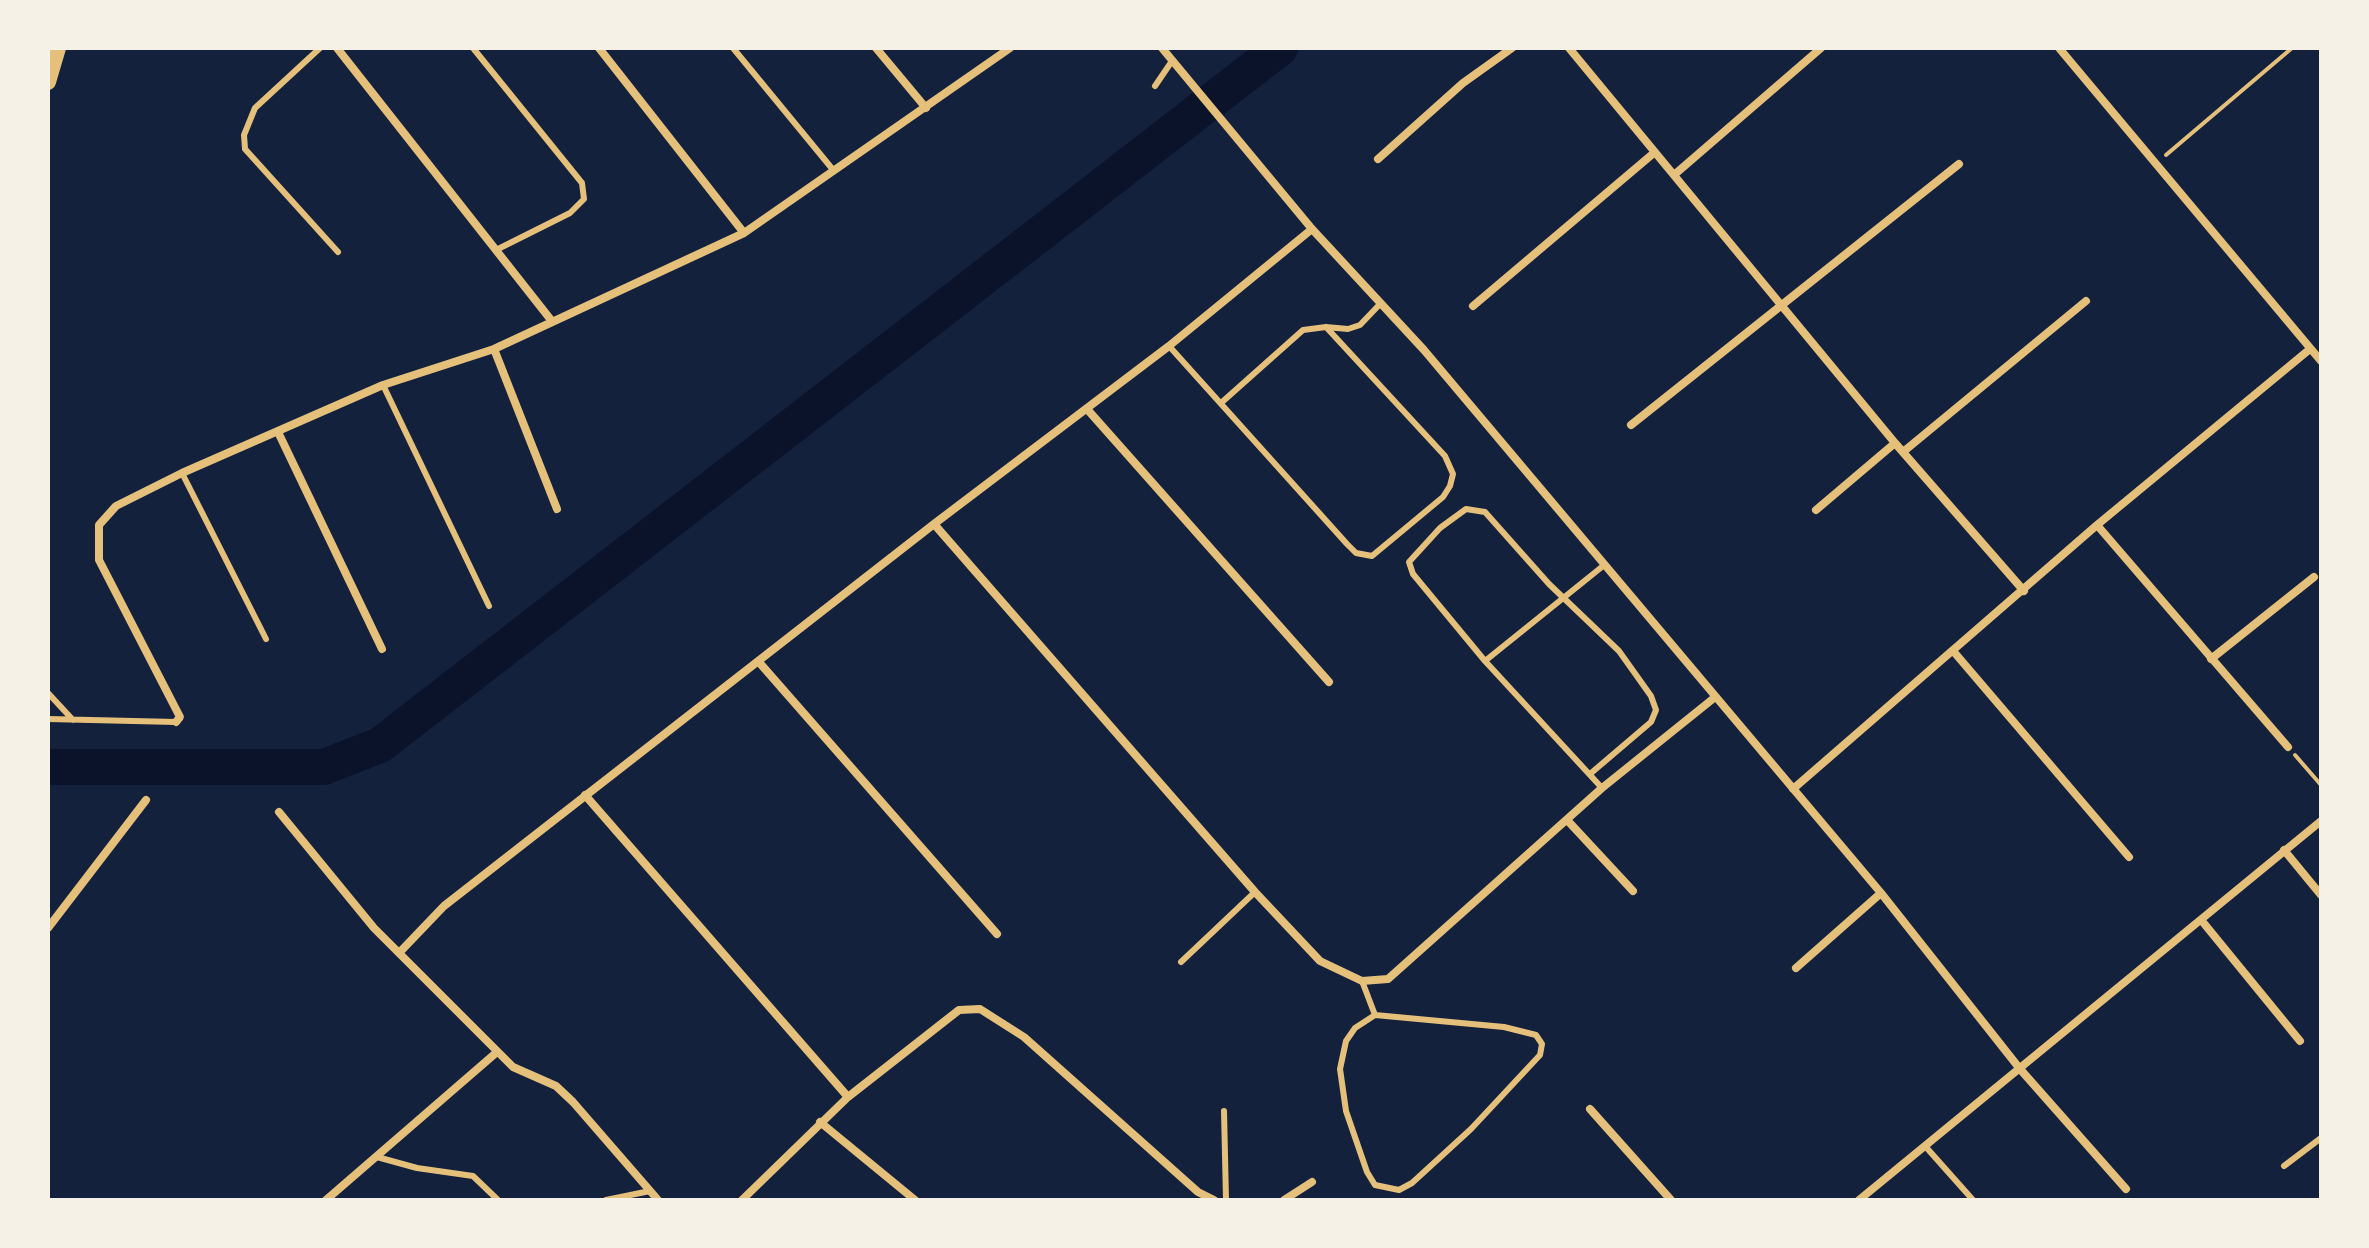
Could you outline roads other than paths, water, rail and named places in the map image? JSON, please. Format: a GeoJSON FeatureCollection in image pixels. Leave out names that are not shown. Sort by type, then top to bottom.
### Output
{"type":"FeatureCollection","features":[{"type":"Feature","properties":{"kind":"main road"},"geometry":{"type":"LineString","coordinates":[[48,82],[58,48]]}},
{"type":"Feature","properties":{"kind":"street"},"geometry":{"type":"LineString","coordinates":[[337,48],[551,320]]}},
{"type":"Feature","properties":{"kind":"street"},"geometry":{"type":"LineString","coordinates":[[599,48],[744,233]]}},
{"type":"Feature","properties":{"kind":"street"},"geometry":{"type":"LineString","coordinates":[[876,48],[926,108]]}},
{"type":"Feature","properties":{"kind":"street"},"geometry":{"type":"LineString","coordinates":[[1162,48],[1312,229],[1424,350],[1881,893],[2020,1069],[2126,1189]]}},
{"type":"Feature","properties":{"kind":"street"},"geometry":{"type":"LineString","coordinates":[[1378,159],[1463,83],[1512,48]]}},
{"type":"Feature","properties":{"kind":"street"},"geometry":{"type":"LineString","coordinates":[[1569,48],[1895,443],[2024,591]]}},
{"type":"Feature","properties":{"kind":"street"},"geometry":{"type":"LineString","coordinates":[[1674,175],[1821,48]]}},
{"type":"Feature","properties":{"kind":"street"},"geometry":{"type":"LineString","coordinates":[[2059,48],[2321,361]]}},
{"type":"Feature","properties":{"kind":"street"},"geometry":{"type":"LineString","coordinates":[[176,722],[180,717],[99,560],[99,525],[116,506],[182,473],[383,385],[494,349],[744,233],[1008,49]]}},
{"type":"Feature","properties":{"kind":"street"},"geometry":{"type":"LineString","coordinates":[[1473,306],[1655,152]]}},
{"type":"Feature","properties":{"kind":"street"},"geometry":{"type":"LineString","coordinates":[[1631,425],[1959,164]]}},
{"type":"Feature","properties":{"kind":"street"},"geometry":{"type":"LineString","coordinates":[[399,953],[444,906],[934,524],[1169,346],[1312,229]]}},
{"type":"Feature","properties":{"kind":"street"},"geometry":{"type":"LineString","coordinates":[[1903,452],[2086,301]]}},
{"type":"Feature","properties":{"kind":"street"},"geometry":{"type":"LineString","coordinates":[[494,349],[557,509]]}},
{"type":"Feature","properties":{"kind":"street"},"geometry":{"type":"LineString","coordinates":[[1793,789],[2097,525],[2310,349]]}},
{"type":"Feature","properties":{"kind":"street"},"geometry":{"type":"LineString","coordinates":[[1087,409],[1329,682]]}},
{"type":"Feature","properties":{"kind":"street"},"geometry":{"type":"LineString","coordinates":[[278,432],[382,649]]}},
{"type":"Feature","properties":{"kind":"street"},"geometry":{"type":"LineString","coordinates":[[1816,510],[1895,443]]}},
{"type":"Feature","properties":{"kind":"street"},"geometry":{"type":"LineString","coordinates":[[934,524],[1255,892],[1320,961],[1362,981],[1388,979],[1602,788],[1714,698]]}},
{"type":"Feature","properties":{"kind":"street"},"geometry":{"type":"LineString","coordinates":[[2097,525],[2288,747]]}},
{"type":"Feature","properties":{"kind":"street"},"geometry":{"type":"LineString","coordinates":[[2211,659],[2314,577]]}},
{"type":"Feature","properties":{"kind":"street"},"geometry":{"type":"LineString","coordinates":[[1954,652],[2129,857]]}},
{"type":"Feature","properties":{"kind":"street"},"geometry":{"type":"LineString","coordinates":[[758,661],[997,934]]}},
{"type":"Feature","properties":{"kind":"street"},"geometry":{"type":"LineString","coordinates":[[585,795],[848,1097]]}},
{"type":"Feature","properties":{"kind":"street"},"geometry":{"type":"LineString","coordinates":[[48,928],[146,800]]}},
{"type":"Feature","properties":{"kind":"street"},"geometry":{"type":"LineString","coordinates":[[279,812],[399,953],[513,1067],[565,1094],[658,1200]]}},
{"type":"Feature","properties":{"kind":"street"},"geometry":{"type":"LineString","coordinates":[[1568,821],[1633,891]]}},
{"type":"Feature","properties":{"kind":"street"},"geometry":{"type":"LineString","coordinates":[[1859,1200],[2321,821]]}},
{"type":"Feature","properties":{"kind":"street"},"geometry":{"type":"LineString","coordinates":[[2284,850],[2321,895]]}},
{"type":"Feature","properties":{"kind":"street"},"geometry":{"type":"LineString","coordinates":[[1796,968],[1881,893]]}},
{"type":"Feature","properties":{"kind":"street"},"geometry":{"type":"LineString","coordinates":[[2202,921],[2300,1041]]}},
{"type":"Feature","properties":{"kind":"street"},"geometry":{"type":"LineString","coordinates":[[742,1200],[848,1097],[959,1010],[980,1009],[1024,1037],[1198,1192],[1214,1200]]}},
{"type":"Feature","properties":{"kind":"street"},"geometry":{"type":"LineString","coordinates":[[326,1200],[497,1052]]}},
{"type":"Feature","properties":{"kind":"street"},"geometry":{"type":"LineString","coordinates":[[1590,1109],[1671,1200]]}},
{"type":"Feature","properties":{"kind":"street"},"geometry":{"type":"LineString","coordinates":[[820,1122],[915,1200]]}},
{"type":"Feature","properties":{"kind":"street"},"geometry":{"type":"LineString","coordinates":[[1284,1200],[1312,1182]]}},
{"type":"Feature","properties":{"kind":"lane"},"geometry":{"type":"LineString","coordinates":[[320,48],[255,108],[244,135],[245,149],[338,252]]}},
{"type":"Feature","properties":{"kind":"lane"},"geometry":{"type":"LineString","coordinates":[[473,48],[582,183],[584,199],[570,213],[496,250]]}},
{"type":"Feature","properties":{"kind":"lane"},"geometry":{"type":"LineString","coordinates":[[733,48],[834,171]]}},
{"type":"Feature","properties":{"kind":"lane"},"geometry":{"type":"LineString","coordinates":[[1155,86],[1172,61]]}},
{"type":"Feature","properties":{"kind":"lane"},"geometry":{"type":"LineString","coordinates":[[1221,403],[1303,330],[1326,327],[1348,329],[1360,325],[1380,304]]}},
{"type":"Feature","properties":{"kind":"lane"},"geometry":{"type":"LineString","coordinates":[[1169,346],[1347,544],[1356,553],[1372,556],[1443,497],[1453,474],[1445,456],[1326,327]]}},
{"type":"Feature","properties":{"kind":"lane"},"geometry":{"type":"LineString","coordinates":[[383,385],[489,606]]}},
{"type":"Feature","properties":{"kind":"lane"},"geometry":{"type":"LineString","coordinates":[[182,473],[266,639]]}},
{"type":"Feature","properties":{"kind":"lane"},"geometry":{"type":"LineString","coordinates":[[1590,774],[1651,722],[1656,710],[1651,696],[1619,651],[1563,597],[1485,512],[1466,509],[1440,528],[1409,562],[1413,574],[1485,661],[1602,788]]}},
{"type":"Feature","properties":{"kind":"lane"},"geometry":{"type":"LineString","coordinates":[[1485,661],[1603,566]]}},
{"type":"Feature","properties":{"kind":"lane"},"geometry":{"type":"LineString","coordinates":[[48,693],[73,720]]}},
{"type":"Feature","properties":{"kind":"lane"},"geometry":{"type":"LineString","coordinates":[[48,719],[176,722]]}},
{"type":"Feature","properties":{"kind":"lane"},"geometry":{"type":"LineString","coordinates":[[1181,962],[1255,892]]}},
{"type":"Feature","properties":{"kind":"lane"},"geometry":{"type":"LineString","coordinates":[[1362,981],[1375,1015]]}},
{"type":"Feature","properties":{"kind":"lane"},"geometry":{"type":"LineString","coordinates":[[1375,1015],[1504,1027],[1536,1035],[1542,1044],[1540,1055],[1471,1129],[1412,1183],[1399,1190],[1375,1185],[1367,1172],[1346,1111],[1340,1069],[1346,1041],[1361,1022],[1375,1015]]}},
{"type":"Feature","properties":{"kind":"lane"},"geometry":{"type":"LineString","coordinates":[[1224,1111],[1226,1200]]}},
{"type":"Feature","properties":{"kind":"lane"},"geometry":{"type":"LineString","coordinates":[[2284,1166],[2321,1138]]}},
{"type":"Feature","properties":{"kind":"lane"},"geometry":{"type":"LineString","coordinates":[[1925,1146],[1973,1200]]}},
{"type":"Feature","properties":{"kind":"lane"},"geometry":{"type":"LineString","coordinates":[[377,1157],[417,1168],[473,1176],[498,1200]]}},
{"type":"Feature","properties":{"kind":"lane"},"geometry":{"type":"LineString","coordinates":[[606,1200],[650,1191]]}},
{"type":"Feature","properties":{"kind":"waterway"},"geometry":{"type":"LineString","coordinates":[[48,767],[324,767],[380,745],[1280,48]]}}]}
